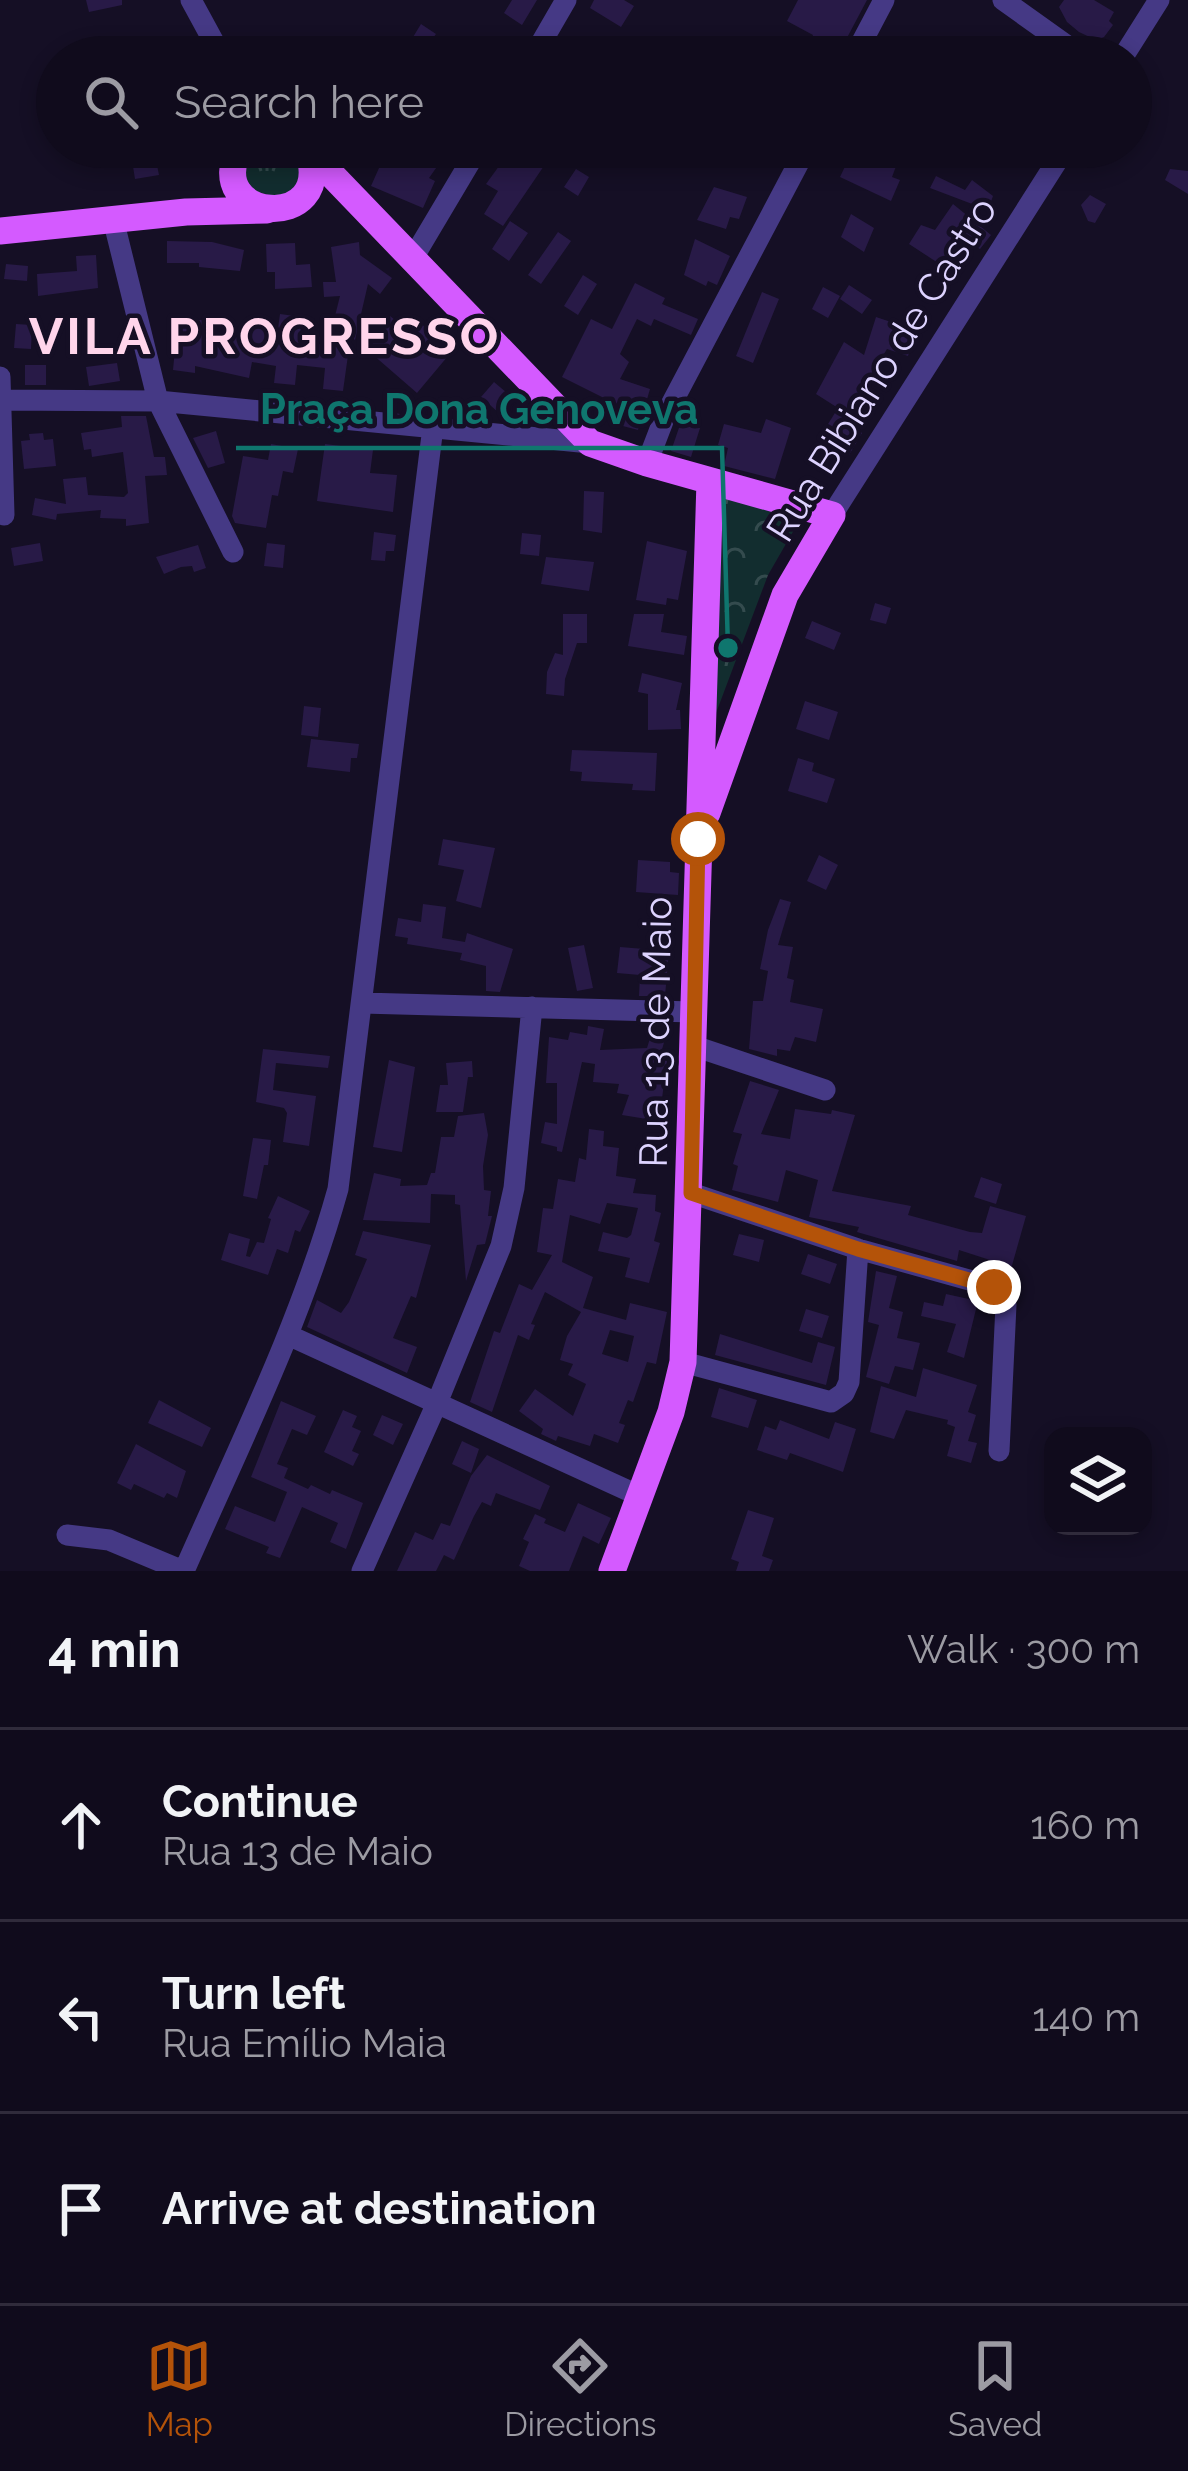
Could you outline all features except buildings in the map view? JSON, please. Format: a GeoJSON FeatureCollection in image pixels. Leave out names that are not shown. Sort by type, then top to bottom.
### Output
{"type":"FeatureCollection","features":[{"type":"Feature","properties":{"kind":"main road"},"geometry":{"type":"LineString","coordinates":[[186,212],[228,168]]}},
{"type":"Feature","properties":{"kind":"main road"},"geometry":{"type":"LineString","coordinates":[[237,168],[238,191],[246,200],[279,208],[301,199],[313,176],[311,168]]}},
{"type":"Feature","properties":{"kind":"main road"},"geometry":{"type":"LineString","coordinates":[[325,168],[590,442],[647,463],[832,515]]}},
{"type":"Feature","properties":{"kind":"main road"},"geometry":{"type":"LineString","coordinates":[[0,230],[186,212],[358,203]]}},
{"type":"Feature","properties":{"kind":"main road","name":"Rua 13 de Maio"},"geometry":{"type":"LineString","coordinates":[[612,1571],[642,1497],[683,1362],[710,482]]}},
{"type":"Feature","properties":{"kind":"main road","name":"Rua Bibiano de Castro"},"geometry":{"type":"LineString","coordinates":[[698,839],[785,596],[832,515]]}},
{"type":"Feature","properties":{"kind":"street"},"geometry":{"type":"LineString","coordinates":[[191,0],[210,36]]}},
{"type":"Feature","properties":{"kind":"street"},"geometry":{"type":"LineString","coordinates":[[545,36],[566,0]]}},
{"type":"Feature","properties":{"kind":"street"},"geometry":{"type":"LineString","coordinates":[[865,36],[884,0]]}},
{"type":"Feature","properties":{"kind":"street"},"geometry":{"type":"LineString","coordinates":[[1003,0],[1054,36]]}},
{"type":"Feature","properties":{"kind":"street"},"geometry":{"type":"LineString","coordinates":[[1137,36],[1160,0]]}},
{"type":"Feature","properties":{"kind":"street"},"geometry":{"type":"LineString","coordinates":[[413,258],[467,168]]}},
{"type":"Feature","properties":{"kind":"street"},"geometry":{"type":"LineString","coordinates":[[647,463],[665,416],[795,168]]}},
{"type":"Feature","properties":{"kind":"street","name":"Rua Bibiano de Castro"},"geometry":{"type":"LineString","coordinates":[[832,515],[1053,168]]}},
{"type":"Feature","properties":{"kind":"street"},"geometry":{"type":"LineString","coordinates":[[113,219],[158,401],[233,552]]}},
{"type":"Feature","properties":{"kind":"street"},"geometry":{"type":"LineString","coordinates":[[0,377],[4,515]]}},
{"type":"Feature","properties":{"kind":"street"},"geometry":{"type":"LineString","coordinates":[[1,400],[158,401],[590,442]]}},
{"type":"Feature","properties":{"kind":"street"},"geometry":{"type":"LineString","coordinates":[[67,1535],[109,1540],[183,1571],[288,1335],[324,1241],[338,1189],[433,427]]}},
{"type":"Feature","properties":{"kind":"street"},"geometry":{"type":"LineString","coordinates":[[362,1003],[693,1012]]}},
{"type":"Feature","properties":{"kind":"street"},"geometry":{"type":"LineString","coordinates":[[362,1571],[501,1246],[514,1188],[532,1007]]}},
{"type":"Feature","properties":{"kind":"street"},"geometry":{"type":"LineString","coordinates":[[694,1046],[825,1090]]}},
{"type":"Feature","properties":{"kind":"street"},"geometry":{"type":"LineString","coordinates":[[691,1193],[858,1249],[994,1287],[1006,1306],[999,1451]]}},
{"type":"Feature","properties":{"kind":"street"},"geometry":{"type":"LineString","coordinates":[[683,1362],[831,1402],[850,1382],[858,1249]]}},
{"type":"Feature","properties":{"kind":"street"},"geometry":{"type":"LineString","coordinates":[[288,1335],[642,1497]]}},
{"type":"Feature","properties":{"kind":"green space"},"geometry":{"type":"Polygon","coordinates":[[[245,168],[300,168],[303,176],[284,199],[248,189],[245,168]]]}},
{"type":"Feature","properties":{"kind":"green space"},"geometry":{"type":"Polygon","coordinates":[[[724,496],[802,516],[768,575],[713,721],[724,496]]]}},
{"type":"Feature","properties":{"kind":"place","name":"Praça Dona Genoveva"},"geometry":{"type":"Point","coordinates":[728,648]}},
{"type":"Feature","properties":{"kind":"district","name":"VILA PROGRESSO"},"geometry":{"type":"Point","coordinates":[265,336]}},
{"type":"Feature","properties":{"kind":"route"},"geometry":{"type":"LineString","coordinates":[[698,839],[691,1193],[858,1249],[994,1287]]}}]}
